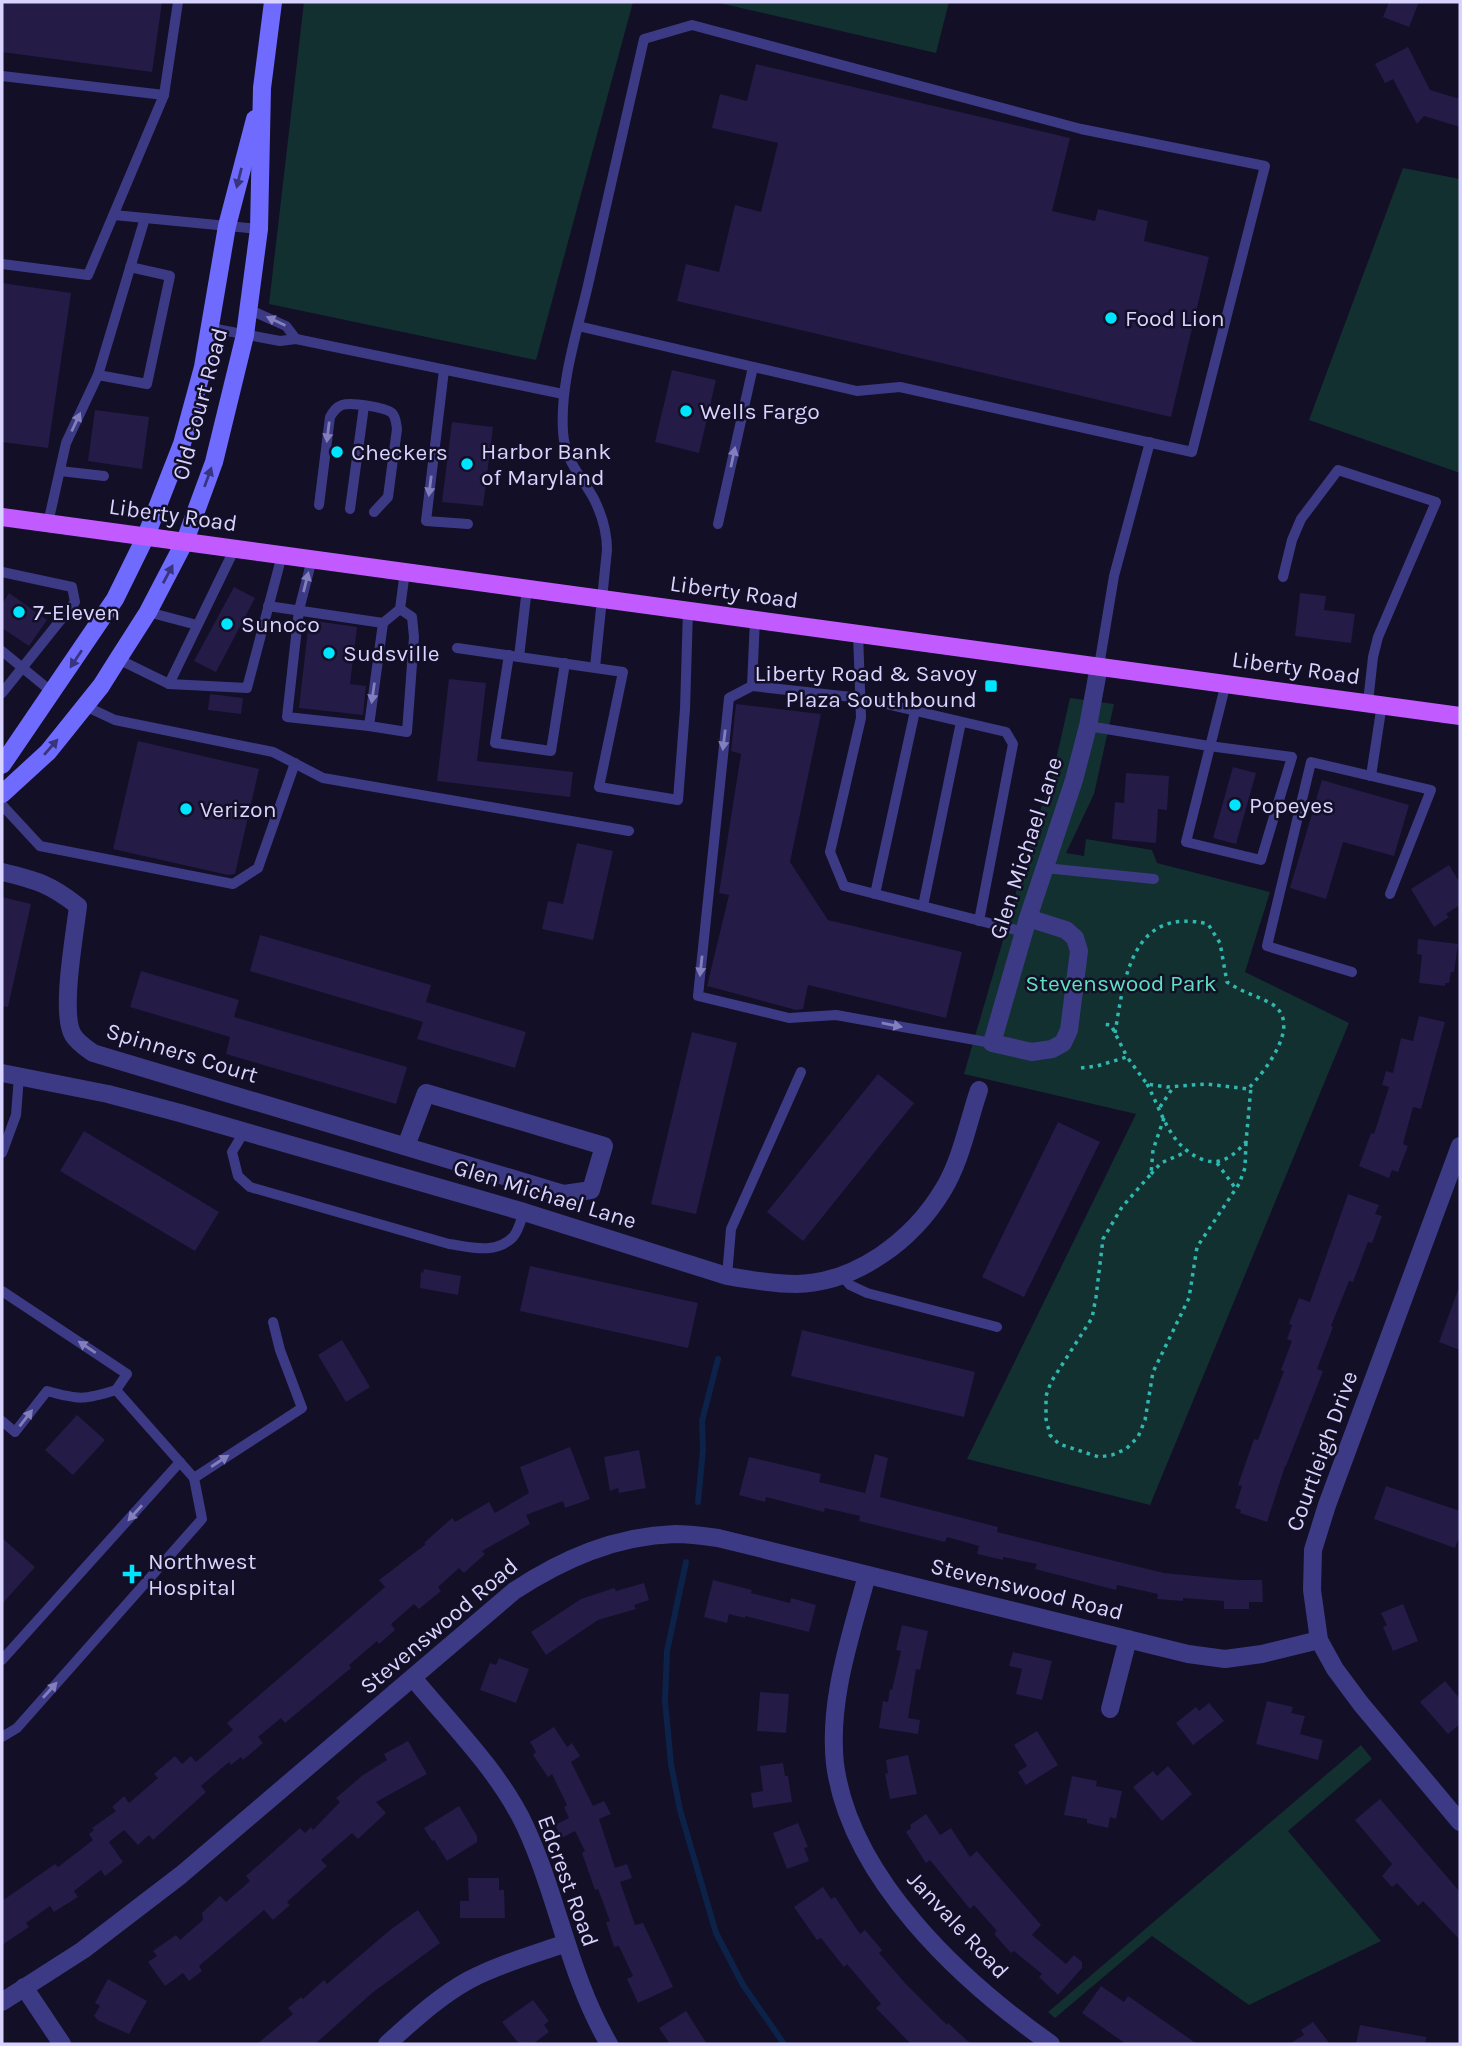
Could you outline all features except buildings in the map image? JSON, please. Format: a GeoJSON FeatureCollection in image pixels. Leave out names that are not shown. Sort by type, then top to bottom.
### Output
{"type":"FeatureCollection","features":[{"type":"Feature","properties":{"kind":"main road","name":"Old Court Road"},"geometry":{"type":"LineString","coordinates":[[2,794],[48,752],[118,659],[148,612],[185,541],[214,462],[245,335],[259,229],[262,88],[273,2]]}},
{"type":"Feature","properties":{"kind":"main road","name":"Old Court Road"},"geometry":{"type":"LineString","coordinates":[[2,765],[115,599],[146,536],[182,444],[211,328],[227,226],[262,88]]}},
{"type":"Feature","properties":{"kind":"main road","name":"Liberty Road"},"geometry":{"type":"LineString","coordinates":[[2,517],[1460,716]]}},
{"type":"Feature","properties":{"kind":"street","name":"Glen Michael Lane"},"geometry":{"type":"LineString","coordinates":[[992,1042],[1026,925],[1074,780],[1088,726],[1099,666]]}},
{"type":"Feature","properties":{"kind":"street","name":"Spinners Court"},"geometry":{"type":"LineString","coordinates":[[2,872],[36,880],[56,889],[78,906],[67,1009],[73,1035],[93,1053],[564,1194],[591,1190],[604,1146],[426,1093],[406,1146]]}},
{"type":"Feature","properties":{"kind":"street"},"geometry":{"type":"LineString","coordinates":[[992,1042],[1032,1052],[1052,1049],[1063,1043],[1069,1030],[1079,951],[1075,938],[1066,930],[1026,925]]}},
{"type":"Feature","properties":{"kind":"street","name":"Glen Michael Lane"},"geometry":{"type":"LineString","coordinates":[[10,1074],[120,1097],[524,1212],[727,1276],[758,1282],[798,1284],[841,1274],[881,1256],[906,1236],[944,1188],[979,1090]]}},
{"type":"Feature","properties":{"kind":"street","name":"Courtleigh Drive"},"geometry":{"type":"LineString","coordinates":[[1460,1146],[1327,1505],[1313,1550],[1312,1590],[1319,1640],[1335,1669],[1460,1822]]}},
{"type":"Feature","properties":{"kind":"street","name":"Stevenswood Road"},"geometry":{"type":"LineString","coordinates":[[2,2002],[83,1950],[171,1883],[514,1591],[574,1556],[626,1541],[676,1534],[718,1538],[1188,1654],[1225,1659],[1262,1654],[1319,1640]]}},
{"type":"Feature","properties":{"kind":"street","name":"Janvale Road"},"geometry":{"type":"LineString","coordinates":[[867,1575],[838,1690],[835,1729],[835,1763],[856,1835],[878,1874],[914,1921],[983,1991],[1051,2044]]}},
{"type":"Feature","properties":{"kind":"street"},"geometry":{"type":"LineString","coordinates":[[1110,1709],[1128,1639]]}},
{"type":"Feature","properties":{"kind":"street","name":"Edcrest Road"},"geometry":{"type":"LineString","coordinates":[[413,1678],[480,1758],[524,1825],[540,1864],[582,1990],[609,2044]]}},
{"type":"Feature","properties":{"kind":"street"},"geometry":{"type":"LineString","coordinates":[[387,2044],[438,1999],[468,1980],[566,1944]]}},
{"type":"Feature","properties":{"kind":"street"},"geometry":{"type":"LineString","coordinates":[[24,1987],[62,2044]]}},
{"type":"Feature","properties":{"kind":"lane"},"geometry":{"type":"LineString","coordinates":[[2,264],[88,275],[164,95],[178,2]]}},
{"type":"Feature","properties":{"kind":"lane"},"geometry":{"type":"LineString","coordinates":[[578,326],[857,391],[900,387],[1192,452],[1265,166],[1081,129],[691,25],[644,39],[578,326],[563,394],[566,448],[578,477],[593,497],[607,536],[595,667]]}},
{"type":"Feature","properties":{"kind":"lane"},"geometry":{"type":"LineString","coordinates":[[2,76],[164,95]]}},
{"type":"Feature","properties":{"kind":"lane"},"geometry":{"type":"LineString","coordinates":[[114,215],[259,229]]}},
{"type":"Feature","properties":{"kind":"lane"},"geometry":{"type":"LineString","coordinates":[[48,523],[66,443],[98,375],[145,218]]}},
{"type":"Feature","properties":{"kind":"lane"},"geometry":{"type":"LineString","coordinates":[[98,375],[147,384],[170,276],[130,267]]}},
{"type":"Feature","properties":{"kind":"lane"},"geometry":{"type":"LineString","coordinates":[[248,309],[286,326],[296,339]]}},
{"type":"Feature","properties":{"kind":"lane"},"geometry":{"type":"LineString","coordinates":[[211,328],[280,341],[296,339],[563,394]]}},
{"type":"Feature","properties":{"kind":"lane"},"geometry":{"type":"LineString","coordinates":[[718,524],[753,367]]}},
{"type":"Feature","properties":{"kind":"lane"},"geometry":{"type":"LineString","coordinates":[[444,370],[426,521],[468,524]]}},
{"type":"Feature","properties":{"kind":"lane"},"geometry":{"type":"LineString","coordinates":[[319,505],[330,417],[335,408],[342,405],[364,406],[391,412],[396,419],[397,429],[388,497],[374,512]]}},
{"type":"Feature","properties":{"kind":"lane"},"geometry":{"type":"LineString","coordinates":[[349,509],[364,406]]}},
{"type":"Feature","properties":{"kind":"lane"},"geometry":{"type":"LineString","coordinates":[[1099,666],[1114,576],[1150,442]]}},
{"type":"Feature","properties":{"kind":"lane"},"geometry":{"type":"LineString","coordinates":[[1283,577],[1292,540],[1301,519],[1338,470],[1436,502],[1378,637],[1373,657],[1375,703],[1371,776]]}},
{"type":"Feature","properties":{"kind":"lane"},"geometry":{"type":"LineString","coordinates":[[60,471],[104,476]]}},
{"type":"Feature","properties":{"kind":"lane"},"geometry":{"type":"LineString","coordinates":[[169,684],[235,548]]}},
{"type":"Feature","properties":{"kind":"lane"},"geometry":{"type":"LineString","coordinates":[[118,659],[169,684],[247,688],[282,555]]}},
{"type":"Feature","properties":{"kind":"lane"},"geometry":{"type":"LineString","coordinates":[[312,559],[299,610],[287,717],[407,732],[414,637],[412,617],[400,609]]}},
{"type":"Feature","properties":{"kind":"lane"},"geometry":{"type":"LineString","coordinates":[[369,726],[383,622],[400,609],[405,571]]}},
{"type":"Feature","properties":{"kind":"lane"},"geometry":{"type":"LineString","coordinates":[[2,572],[72,587],[75,602],[2,693]]}},
{"type":"Feature","properties":{"kind":"lane"},"geometry":{"type":"LineString","coordinates":[[527,588],[495,743],[551,751],[565,663]]}},
{"type":"Feature","properties":{"kind":"lane"},"geometry":{"type":"LineString","coordinates":[[268,606],[383,622]]}},
{"type":"Feature","properties":{"kind":"lane"},"geometry":{"type":"LineString","coordinates":[[457,648],[623,672],[599,787],[678,800],[685,709],[688,610]]}},
{"type":"Feature","properties":{"kind":"lane"},"geometry":{"type":"LineString","coordinates":[[148,612],[197,625]]}},
{"type":"Feature","properties":{"kind":"lane"},"geometry":{"type":"LineString","coordinates":[[752,686],[755,619]]}},
{"type":"Feature","properties":{"kind":"lane"},"geometry":{"type":"LineString","coordinates":[[858,633],[861,718],[830,852],[844,886],[979,920],[1026,925]]}},
{"type":"Feature","properties":{"kind":"lane"},"geometry":{"type":"LineString","coordinates":[[2,651],[52,692]]}},
{"type":"Feature","properties":{"kind":"lane"},"geometry":{"type":"LineString","coordinates":[[1088,726],[1209,746],[1292,757],[1261,860],[1186,842],[1209,746],[1226,683]]}},
{"type":"Feature","properties":{"kind":"lane"},"geometry":{"type":"LineString","coordinates":[[979,920],[1013,744],[1006,732],[860,698],[752,686],[729,698],[698,996],[789,1018],[836,1015],[992,1042]]}},
{"type":"Feature","properties":{"kind":"lane"},"geometry":{"type":"LineString","coordinates":[[85,706],[115,720],[273,752],[323,778],[629,831]]}},
{"type":"Feature","properties":{"kind":"lane"},"geometry":{"type":"LineString","coordinates":[[875,894],[915,711]]}},
{"type":"Feature","properties":{"kind":"lane"},"geometry":{"type":"LineString","coordinates":[[923,906],[961,722]]}},
{"type":"Feature","properties":{"kind":"lane"},"geometry":{"type":"LineString","coordinates":[[1352,972],[1267,946],[1311,762],[1431,790],[1390,894]]}},
{"type":"Feature","properties":{"kind":"lane"},"geometry":{"type":"LineString","coordinates":[[2,805],[40,846],[233,884],[258,868],[295,763]]}},
{"type":"Feature","properties":{"kind":"lane"},"geometry":{"type":"LineString","coordinates":[[1045,868],[1154,879]]}},
{"type":"Feature","properties":{"kind":"lane"},"geometry":{"type":"LineString","coordinates":[[727,1276],[731,1228],[801,1072]]}},
{"type":"Feature","properties":{"kind":"lane"},"geometry":{"type":"LineString","coordinates":[[2,1153],[16,1115],[10,1074]]}},
{"type":"Feature","properties":{"kind":"lane"},"geometry":{"type":"LineString","coordinates":[[244,1132],[232,1152],[237,1176],[250,1187],[449,1244],[478,1249],[498,1248],[514,1236],[524,1212]]}},
{"type":"Feature","properties":{"kind":"lane"},"geometry":{"type":"LineString","coordinates":[[841,1274],[850,1285],[867,1293],[997,1327]]}},
{"type":"Feature","properties":{"kind":"lane"},"geometry":{"type":"LineString","coordinates":[[2,1291],[127,1374],[116,1390],[94,1397],[75,1399],[47,1391],[15,1432],[2,1422]]}},
{"type":"Feature","properties":{"kind":"lane"},"geometry":{"type":"LineString","coordinates":[[194,1478],[302,1408],[280,1350],[273,1322]]}},
{"type":"Feature","properties":{"kind":"lane"},"geometry":{"type":"LineString","coordinates":[[2,1737],[16,1728],[202,1518],[194,1478],[116,1390]]}},
{"type":"Feature","properties":{"kind":"lane"},"geometry":{"type":"LineString","coordinates":[[2,1660],[180,1462]]}},
{"type":"Feature","properties":{"kind":"path"},"geometry":{"type":"LineString","coordinates":[[1115,1033],[1126,972],[1135,950],[1147,935],[1163,925],[1180,921],[1208,924],[1220,943],[1227,982],[1272,1004],[1280,1011],[1285,1032],[1279,1046],[1248,1089],[1206,1084],[1147,1084]]}},
{"type":"Feature","properties":{"kind":"path"},"geometry":{"type":"LineString","coordinates":[[1102,1024],[1111,1025],[1127,1057],[1147,1084],[1171,1134],[1186,1152],[1214,1163],[1226,1160],[1246,1142]]}},
{"type":"Feature","properties":{"kind":"path"},"geometry":{"type":"LineString","coordinates":[[1081,1068],[1127,1057]]}},
{"type":"Feature","properties":{"kind":"path"},"geometry":{"type":"LineString","coordinates":[[1160,1108],[1174,1086]]}},
{"type":"Feature","properties":{"kind":"path"},"geometry":{"type":"LineString","coordinates":[[1186,1152],[1161,1163],[1122,1207],[1103,1239],[1092,1318],[1051,1382],[1046,1396],[1046,1419],[1050,1435],[1059,1444],[1099,1457],[1126,1449],[1138,1437],[1145,1420],[1153,1372],[1189,1297],[1197,1247],[1236,1189],[1245,1168],[1251,1086]]}},
{"type":"Feature","properties":{"kind":"path"},"geometry":{"type":"LineString","coordinates":[[1152,1174],[1153,1150],[1164,1118]]}},
{"type":"Feature","properties":{"kind":"path"},"geometry":{"type":"LineString","coordinates":[[1217,1162],[1236,1189]]}},
{"type":"Feature","properties":{"kind":"green space"},"geometry":{"type":"Polygon","coordinates":[[[304,2],[633,2],[536,360],[269,304],[304,2]]]}},
{"type":"Feature","properties":{"kind":"green space"},"geometry":{"type":"Polygon","coordinates":[[[715,2],[949,2],[936,53],[715,2]]]}},
{"type":"Feature","properties":{"kind":"green space"},"geometry":{"type":"Polygon","coordinates":[[[1403,168],[1460,179],[1460,473],[1309,420],[1403,168]]]}},
{"type":"Feature","properties":{"kind":"green space","name":"Stevenswood Park"},"geometry":{"type":"Polygon","coordinates":[[[1070,698],[1114,704],[1094,794],[1066,853],[1084,856],[1086,839],[1152,850],[1157,863],[1270,892],[1245,972],[1349,1023],[1150,1505],[967,1459],[1136,1114],[964,1074],[1011,913],[1029,839],[1051,782],[1070,698]]]}},
{"type":"Feature","properties":{"kind":"green space"},"geometry":{"type":"Polygon","coordinates":[[[1361,1745],[1372,1759],[1288,1831],[1381,1941],[1249,2005],[1152,1936],[1055,2018],[1048,2012],[1361,1745]]]}},
{"type":"Feature","properties":{"kind":"waterway"},"geometry":{"type":"LineString","coordinates":[[698,1502],[703,1449],[702,1421],[718,1359]]}},
{"type":"Feature","properties":{"kind":"waterway"},"geometry":{"type":"LineString","coordinates":[[686,1562],[667,1651],[665,1701],[671,1764],[680,1810],[716,1933],[743,1985],[784,2044]]}},
{"type":"Feature","properties":{"kind":"place","name":"Food Lion"},"geometry":{"type":"Point","coordinates":[1111,318]}},
{"type":"Feature","properties":{"kind":"place","name":"Wells Fargo"},"geometry":{"type":"Point","coordinates":[686,411]}},
{"type":"Feature","properties":{"kind":"place","name":"Checkers"},"geometry":{"type":"Point","coordinates":[337,452]}},
{"type":"Feature","properties":{"kind":"place","name":"Harbor Bank of Maryland"},"geometry":{"type":"Point","coordinates":[467,464]}},
{"type":"Feature","properties":{"kind":"place","name":"7-Eleven"},"geometry":{"type":"Point","coordinates":[19,612]}},
{"type":"Feature","properties":{"kind":"place","name":"Sunoco"},"geometry":{"type":"Point","coordinates":[227,624]}},
{"type":"Feature","properties":{"kind":"place","name":"Sudsville"},"geometry":{"type":"Point","coordinates":[329,653]}},
{"type":"Feature","properties":{"kind":"place","name":"Liberty Road & Savoy Plaza Southbound"},"geometry":{"type":"Point","coordinates":[991,686]}},
{"type":"Feature","properties":{"kind":"place","name":"Popeyes"},"geometry":{"type":"Point","coordinates":[1235,805]}},
{"type":"Feature","properties":{"kind":"place","name":"Verizon"},"geometry":{"type":"Point","coordinates":[186,809]}},
{"type":"Feature","properties":{"kind":"place","name":"Northwest Hospital"},"geometry":{"type":"Point","coordinates":[132,1574]}}]}
